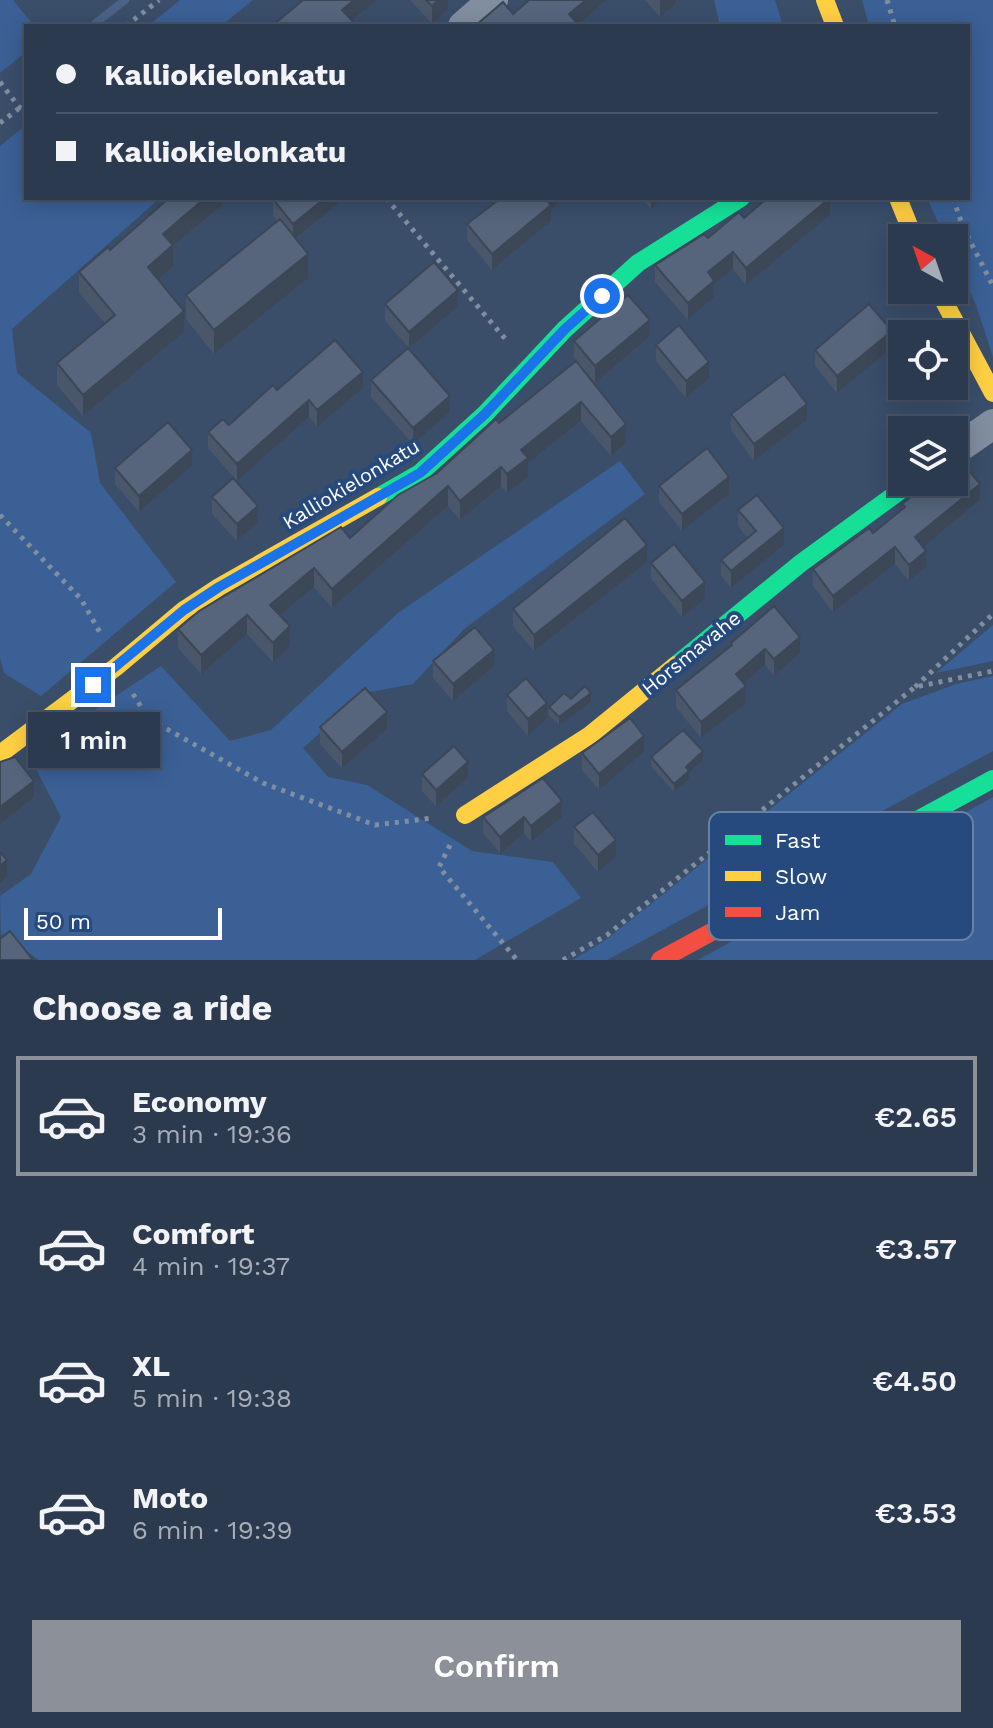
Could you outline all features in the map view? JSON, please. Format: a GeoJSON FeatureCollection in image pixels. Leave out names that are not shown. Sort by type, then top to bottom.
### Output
{"type":"FeatureCollection","features":[{"type":"Feature","properties":{"kind":"street"},"geometry":{"type":"LineString","coordinates":[[465,24],[493,0]]}},
{"type":"Feature","properties":{"kind":"street"},"geometry":{"type":"LineString","coordinates":[[825,0],[834,24]]}},
{"type":"Feature","properties":{"kind":"street","name":"Kalliokielonkatu"},"geometry":{"type":"LineString","coordinates":[[0,754],[116,667],[184,610],[420,473],[485,414],[565,329],[638,263],[738,200]]}},
{"type":"Feature","properties":{"kind":"street"},"geometry":{"type":"LineString","coordinates":[[899,200],[908,224]]}},
{"type":"Feature","properties":{"kind":"street"},"geometry":{"type":"LineString","coordinates":[[945,304],[993,393]]}},
{"type":"Feature","properties":{"kind":"street"},"geometry":{"type":"LineString","coordinates":[[968,441],[993,424]]}},
{"type":"Feature","properties":{"kind":"street","name":"Horsmavahe"},"geometry":{"type":"LineString","coordinates":[[465,815],[590,735],[801,563],[893,496]]}},
{"type":"Feature","properties":{"kind":"street"},"geometry":{"type":"LineString","coordinates":[[932,812],[993,779]]}},
{"type":"Feature","properties":{"kind":"street"},"geometry":{"type":"LineString","coordinates":[[660,960],[709,933]]}},
{"type":"Feature","properties":{"kind":"path"},"geometry":{"type":"LineString","coordinates":[[129,24],[159,0]]}},
{"type":"Feature","properties":{"kind":"path"},"geometry":{"type":"LineString","coordinates":[[887,0],[894,24]]}},
{"type":"Feature","properties":{"kind":"path"},"geometry":{"type":"LineString","coordinates":[[0,82],[23,108],[0,123]]}},
{"type":"Feature","properties":{"kind":"path"},"geometry":{"type":"LineString","coordinates":[[388,200],[529,367]]}},
{"type":"Feature","properties":{"kind":"path"},"geometry":{"type":"LineString","coordinates":[[954,200],[963,227],[993,286]]}},
{"type":"Feature","properties":{"kind":"path"},"geometry":{"type":"LineString","coordinates":[[0,515],[81,599]]}},
{"type":"Feature","properties":{"kind":"path"},"geometry":{"type":"LineString","coordinates":[[760,812],[915,687],[993,614]]}},
{"type":"Feature","properties":{"kind":"path"},"geometry":{"type":"LineString","coordinates":[[116,667],[149,719],[263,783],[375,825],[465,815]]}},
{"type":"Feature","properties":{"kind":"path"},"geometry":{"type":"LineString","coordinates":[[915,687],[993,671]]}},
{"type":"Feature","properties":{"kind":"path"},"geometry":{"type":"LineString","coordinates":[[465,815],[439,867],[517,960]]}},
{"type":"Feature","properties":{"kind":"path"},"geometry":{"type":"LineString","coordinates":[[563,960],[607,935],[709,853]]}},
{"type":"Feature","properties":{"kind":"shaded area"},"geometry":{"type":"Polygon","coordinates":[[[0,0],[13,0],[32,24],[24,24],[24,54],[0,73],[0,0]]]}},
{"type":"Feature","properties":{"kind":"shaded area"},"geometry":{"type":"Polygon","coordinates":[[[180,0],[253,0],[223,24],[150,24],[180,0]]]}},
{"type":"Feature","properties":{"kind":"shaded area"},"geometry":{"type":"Polygon","coordinates":[[[714,0],[775,0],[782,24],[720,24],[714,0]]]}},
{"type":"Feature","properties":{"kind":"shaded area"},"geometry":{"type":"Polygon","coordinates":[[[862,0],[993,0],[993,357],[968,288],[968,224],[939,224],[928,200],[970,200],[970,24],[868,24],[862,0]]]}},
{"type":"Feature","properties":{"kind":"shaded area"},"geometry":{"type":"Polygon","coordinates":[[[24,127],[24,200],[158,200],[12,329],[17,373],[91,433],[100,483],[176,582],[41,696],[4,673],[0,658],[0,146],[24,127]]]}},
{"type":"Feature","properties":{"kind":"shaded area"},"geometry":{"type":"Polygon","coordinates":[[[620,461],[645,494],[464,629],[413,684],[365,693],[303,748],[328,777],[367,785],[472,851],[553,862],[581,898],[475,960],[39,960],[1,934],[0,896],[31,874],[61,817],[28,754],[161,666],[230,741],[271,730],[398,613],[620,461]]]}},
{"type":"Feature","properties":{"kind":"shaded area"},"geometry":{"type":"Polygon","coordinates":[[[993,625],[993,661],[936,673],[993,625]]]}},
{"type":"Feature","properties":{"kind":"shaded area"},"geometry":{"type":"Polygon","coordinates":[[[993,676],[993,751],[880,812],[766,812],[902,704],[956,684],[993,676]]]}},
{"type":"Feature","properties":{"kind":"shaded area"},"geometry":{"type":"Polygon","coordinates":[[[993,797],[993,960],[698,960],[734,940],[973,940],[973,812],[966,812],[993,797]]]}},
{"type":"Feature","properties":{"kind":"shaded area"},"geometry":{"type":"Polygon","coordinates":[[[709,858],[709,905],[607,960],[573,960],[607,939],[709,858]]]}},
{"type":"Feature","properties":{"kind":"building"},"geometry":{"type":"Polygon","coordinates":[[[303,0],[354,0],[342,10],[355,24],[274,24],[303,0]]]}},
{"type":"Feature","properties":{"kind":"building"},"geometry":{"type":"Polygon","coordinates":[[[529,0],[586,0],[569,14],[578,24],[477,24],[503,2],[513,14],[529,0]]]}},
{"type":"Feature","properties":{"kind":"building"},"geometry":{"type":"Polygon","coordinates":[[[167,200],[203,200],[163,234],[173,245],[148,267],[184,311],[83,395],[57,363],[115,315],[79,272],[108,247],[110,250],[167,200]]]}},
{"type":"Feature","properties":{"kind":"building"},"geometry":{"type":"Polygon","coordinates":[[[274,200],[323,200],[293,224],[274,200]]]}},
{"type":"Feature","properties":{"kind":"building"},"geometry":{"type":"Polygon","coordinates":[[[498,200],[547,200],[551,205],[492,254],[467,224],[498,200]]]}},
{"type":"Feature","properties":{"kind":"building"},"geometry":{"type":"Polygon","coordinates":[[[765,200],[828,200],[746,268],[733,252],[708,272],[714,281],[688,303],[655,265],[704,234],[708,238],[739,212],[744,218],[765,200]]]}},
{"type":"Feature","properties":{"kind":"building"},"geometry":{"type":"Polygon","coordinates":[[[280,219],[308,254],[214,330],[186,295],[280,219]]]}},
{"type":"Feature","properties":{"kind":"building"},"geometry":{"type":"Polygon","coordinates":[[[434,262],[458,290],[409,332],[385,304],[434,262]]]}},
{"type":"Feature","properties":{"kind":"building"},"geometry":{"type":"Polygon","coordinates":[[[628,295],[650,320],[595,366],[574,341],[628,295]]]}},
{"type":"Feature","properties":{"kind":"building"},"geometry":{"type":"Polygon","coordinates":[[[869,304],[888,326],[888,334],[837,376],[815,350],[869,304]]]}},
{"type":"Feature","properties":{"kind":"building"},"geometry":{"type":"Polygon","coordinates":[[[679,325],[709,362],[686,381],[656,345],[679,325]]]}},
{"type":"Feature","properties":{"kind":"building"},"geometry":{"type":"Polygon","coordinates":[[[335,340],[363,372],[317,410],[309,400],[237,464],[208,432],[223,419],[229,425],[273,385],[277,390],[335,340]]]}},
{"type":"Feature","properties":{"kind":"building"},"geometry":{"type":"Polygon","coordinates":[[[408,348],[450,396],[413,428],[371,380],[408,348]]]}},
{"type":"Feature","properties":{"kind":"building"},"geometry":{"type":"Polygon","coordinates":[[[576,361],[626,424],[611,437],[581,402],[521,450],[528,458],[507,474],[501,467],[460,501],[448,486],[332,589],[314,568],[270,605],[290,626],[273,643],[247,615],[201,655],[178,629],[199,611],[341,527],[350,538],[398,495],[437,473],[496,419],[499,423],[576,361]]]}},
{"type":"Feature","properties":{"kind":"building"},"geometry":{"type":"Polygon","coordinates":[[[784,374],[807,404],[754,444],[731,414],[784,374]]]}},
{"type":"Feature","properties":{"kind":"building"},"geometry":{"type":"Polygon","coordinates":[[[168,422],[192,450],[139,496],[115,468],[168,422]]]}},
{"type":"Feature","properties":{"kind":"building"},"geometry":{"type":"Polygon","coordinates":[[[707,448],[729,477],[682,514],[659,486],[707,448]]]}},
{"type":"Feature","properties":{"kind":"building"},"geometry":{"type":"Polygon","coordinates":[[[968,469],[980,484],[968,494],[968,469]]]}},
{"type":"Feature","properties":{"kind":"building"},"geometry":{"type":"Polygon","coordinates":[[[233,478],[258,506],[237,524],[212,497],[233,478]]]}},
{"type":"Feature","properties":{"kind":"building"},"geometry":{"type":"Polygon","coordinates":[[[757,495],[784,528],[731,571],[721,560],[756,531],[738,510],[757,495]]]}},
{"type":"Feature","properties":{"kind":"building"},"geometry":{"type":"Polygon","coordinates":[[[912,496],[965,496],[915,537],[926,551],[909,565],[895,547],[833,596],[813,569],[869,528],[873,533],[905,507],[902,504],[912,496]]]}},
{"type":"Feature","properties":{"kind":"building"},"geometry":{"type":"Polygon","coordinates":[[[625,518],[647,545],[534,635],[513,609],[625,518]]]}},
{"type":"Feature","properties":{"kind":"building"},"geometry":{"type":"Polygon","coordinates":[[[674,544],[705,582],[682,601],[651,563],[674,544]]]}},
{"type":"Feature","properties":{"kind":"building"},"geometry":{"type":"Polygon","coordinates":[[[774,606],[800,637],[774,659],[765,649],[736,674],[746,686],[701,722],[676,690],[774,606]]]}},
{"type":"Feature","properties":{"kind":"building"},"geometry":{"type":"Polygon","coordinates":[[[475,627],[494,650],[453,684],[433,661],[475,627]]]}},
{"type":"Feature","properties":{"kind":"building"},"geometry":{"type":"Polygon","coordinates":[[[526,678],[547,703],[528,719],[507,695],[526,678]]]}},
{"type":"Feature","properties":{"kind":"building"},"geometry":{"type":"Polygon","coordinates":[[[585,686],[591,693],[559,717],[549,707],[564,693],[571,699],[585,686]]]}},
{"type":"Feature","properties":{"kind":"building"},"geometry":{"type":"Polygon","coordinates":[[[365,688],[387,712],[342,752],[320,727],[365,688]]]}},
{"type":"Feature","properties":{"kind":"building"},"geometry":{"type":"Polygon","coordinates":[[[630,718],[644,736],[599,774],[582,753],[630,718]]]}},
{"type":"Feature","properties":{"kind":"building"},"geometry":{"type":"Polygon","coordinates":[[[683,730],[703,751],[686,767],[689,771],[674,784],[651,757],[683,730]]]}},
{"type":"Feature","properties":{"kind":"building"},"geometry":{"type":"Polygon","coordinates":[[[454,746],[468,762],[436,790],[422,774],[454,746]]]}},
{"type":"Feature","properties":{"kind":"building"},"geometry":{"type":"Polygon","coordinates":[[[15,757],[34,781],[0,807],[0,762],[15,757]]]}},
{"type":"Feature","properties":{"kind":"building"},"geometry":{"type":"Polygon","coordinates":[[[543,778],[562,801],[531,826],[524,817],[500,837],[483,817],[543,778]]]}},
{"type":"Feature","properties":{"kind":"building"},"geometry":{"type":"Polygon","coordinates":[[[593,812],[616,840],[598,855],[574,827],[593,812]]]}},
{"type":"Feature","properties":{"kind":"building"},"geometry":{"type":"Polygon","coordinates":[[[0,852],[7,860],[0,866],[0,852]]]}},
{"type":"Feature","properties":{"kind":"building"},"geometry":{"type":"Polygon","coordinates":[[[10,931],[33,960],[0,960],[0,939],[10,931]]]}},
{"type":"Feature","properties":{"kind":"waterway"},"geometry":{"type":"LineString","coordinates":[[95,24],[125,0]]}},
{"type":"Feature","properties":{"kind":"traffic: fast"},"geometry":{"type":"LineString","coordinates":[[378,497],[420,473],[485,414],[565,329],[638,263],[738,200]]}},
{"type":"Feature","properties":{"kind":"traffic: fast"},"geometry":{"type":"LineString","coordinates":[[676,665],[801,563],[893,496]]}},
{"type":"Feature","properties":{"kind":"traffic: fast"},"geometry":{"type":"LineString","coordinates":[[932,812],[993,779]]}},
{"type":"Feature","properties":{"kind":"traffic: slow"},"geometry":{"type":"LineString","coordinates":[[825,0],[834,24]]}},
{"type":"Feature","properties":{"kind":"traffic: slow"},"geometry":{"type":"LineString","coordinates":[[899,200],[908,224]]}},
{"type":"Feature","properties":{"kind":"traffic: slow"},"geometry":{"type":"LineString","coordinates":[[945,304],[993,393]]}},
{"type":"Feature","properties":{"kind":"traffic: slow"},"geometry":{"type":"LineString","coordinates":[[0,754],[116,667],[184,610],[378,497]]}},
{"type":"Feature","properties":{"kind":"traffic: slow"},"geometry":{"type":"LineString","coordinates":[[465,815],[590,735],[676,665]]}},
{"type":"Feature","properties":{"kind":"traffic: jam"},"geometry":{"type":"LineString","coordinates":[[660,960],[709,933]]}},
{"type":"Feature","properties":{"kind":"route"},"geometry":{"type":"LineString","coordinates":[[93,685],[184,610],[219,587],[420,473],[485,414],[565,329],[602,296]]}}]}
